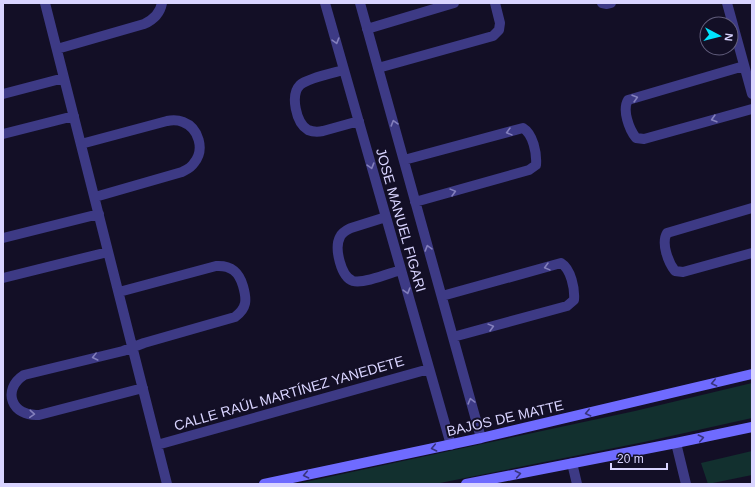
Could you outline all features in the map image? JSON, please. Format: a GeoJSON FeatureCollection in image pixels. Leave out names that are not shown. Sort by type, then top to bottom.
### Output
{"type":"FeatureCollection","features":[{"type":"Feature","properties":{"kind":"main road","name":"BAJOS DE MATTE"},"geometry":{"type":"LineString","coordinates":[[264,484],[451,445],[752,374]]}},
{"type":"Feature","properties":{"kind":"main road"},"geometry":{"type":"LineString","coordinates":[[466,484],[752,427]]}},
{"type":"Feature","properties":{"kind":"street"},"geometry":{"type":"LineString","coordinates":[[45,3],[168,484]]}},
{"type":"Feature","properties":{"kind":"street"},"geometry":{"type":"LineString","coordinates":[[57,49],[144,24],[157,15],[162,3]]}},
{"type":"Feature","properties":{"kind":"street","name":"JOSE MANUEL FIGARI"},"geometry":{"type":"LineString","coordinates":[[325,3],[451,445]]}},
{"type":"Feature","properties":{"kind":"street","name":"JOSE MANUEL FIGARI"},"geometry":{"type":"LineString","coordinates":[[360,3],[481,438]]}},
{"type":"Feature","properties":{"kind":"street"},"geometry":{"type":"LineString","coordinates":[[367,29],[454,3]]}},
{"type":"Feature","properties":{"kind":"street"},"geometry":{"type":"LineString","coordinates":[[378,68],[493,36],[499,30],[500,23],[495,3]]}},
{"type":"Feature","properties":{"kind":"street"},"geometry":{"type":"LineString","coordinates":[[602,3],[611,3]]}},
{"type":"Feature","properties":{"kind":"street"},"geometry":{"type":"LineString","coordinates":[[726,3],[752,94]]}},
{"type":"Feature","properties":{"kind":"street"},"geometry":{"type":"LineString","coordinates":[[744,66],[628,100],[625,104],[625,111],[632,132],[636,138],[644,139],[752,109]]}},
{"type":"Feature","properties":{"kind":"street"},"geometry":{"type":"LineString","coordinates":[[344,70],[305,82],[297,89],[295,94],[295,104],[301,122],[312,132],[323,131],[359,121]]}},
{"type":"Feature","properties":{"kind":"street"},"geometry":{"type":"LineString","coordinates":[[3,94],[64,78]]}},
{"type":"Feature","properties":{"kind":"street"},"geometry":{"type":"LineString","coordinates":[[3,134],[74,116]]}},
{"type":"Feature","properties":{"kind":"street"},"geometry":{"type":"LineString","coordinates":[[81,144],[175,120],[190,125],[195,131],[200,145],[200,152],[197,159],[188,169],[94,198]]}},
{"type":"Feature","properties":{"kind":"street"},"geometry":{"type":"LineString","coordinates":[[404,160],[523,128],[527,130],[531,136],[536,165],[529,170],[415,202]]}},
{"type":"Feature","properties":{"kind":"street"},"geometry":{"type":"LineString","coordinates":[[752,208],[667,233],[664,237],[664,244],[671,265],[675,271],[683,272],[752,253]]}},
{"type":"Feature","properties":{"kind":"street"},"geometry":{"type":"LineString","coordinates":[[3,238],[99,214]]}},
{"type":"Feature","properties":{"kind":"street"},"geometry":{"type":"LineString","coordinates":[[386,217],[352,228],[343,233],[338,244],[338,251],[343,270],[350,280],[359,282],[401,270]]}},
{"type":"Feature","properties":{"kind":"street"},"geometry":{"type":"LineString","coordinates":[[3,278],[108,252]]}},
{"type":"Feature","properties":{"kind":"street"},"geometry":{"type":"LineString","coordinates":[[442,296],[561,263],[569,272],[574,293],[574,300],[567,306],[453,337]]}},
{"type":"Feature","properties":{"kind":"street"},"geometry":{"type":"LineString","coordinates":[[119,292],[221,266],[231,268],[241,279],[245,294],[245,304],[243,309],[235,317],[144,343],[123,351],[24,375],[15,382],[11,393],[11,399],[17,409],[33,415],[143,388]]}},
{"type":"Feature","properties":{"kind":"street","name":"CALLE RAÚL MARTÍNEZ YANEDETE"},"geometry":{"type":"LineString","coordinates":[[158,445],[429,369]]}},
{"type":"Feature","properties":{"kind":"street"},"geometry":{"type":"LineString","coordinates":[[676,443],[686,484]]}},
{"type":"Feature","properties":{"kind":"street"},"geometry":{"type":"LineString","coordinates":[[572,463],[577,484]]}},
{"type":"Feature","properties":{"kind":"green space"},"geometry":{"type":"Polygon","coordinates":[[[752,383],[752,418],[644,442],[435,484],[296,484],[635,411],[752,383]]]}},
{"type":"Feature","properties":{"kind":"green space"},"geometry":{"type":"Polygon","coordinates":[[[752,451],[752,475],[708,484],[701,463],[752,451]]]}}]}
